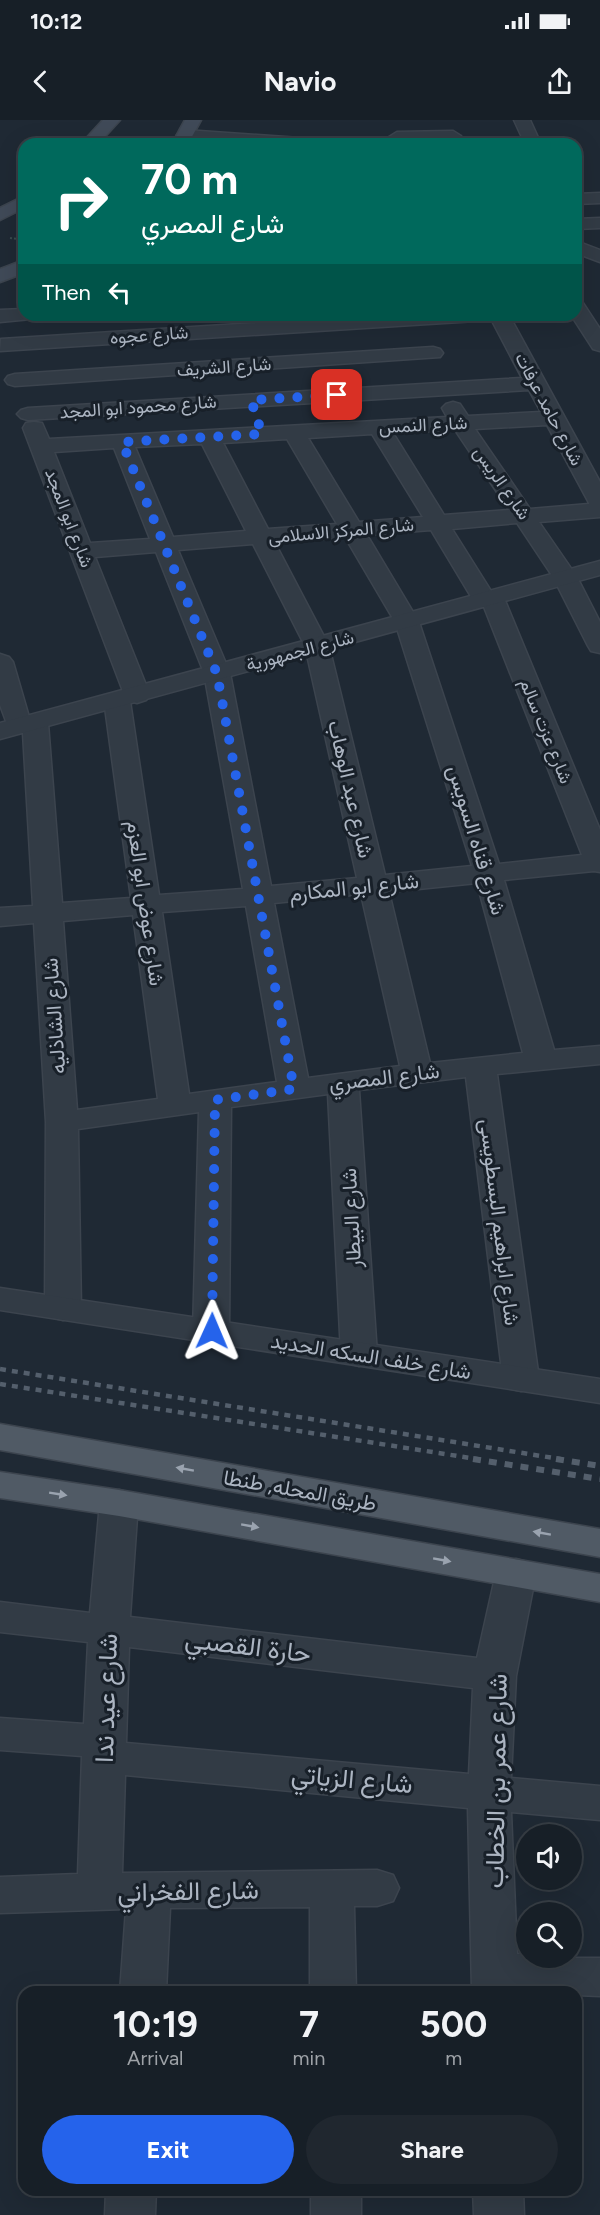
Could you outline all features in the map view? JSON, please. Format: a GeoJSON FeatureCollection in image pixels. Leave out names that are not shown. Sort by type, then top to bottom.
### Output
{"type":"FeatureCollection","features":[{"type":"Feature","properties":{"kind":"main road"},"geometry":{"type":"LineString","coordinates":[[95,138],[112,120]]}},
{"type":"Feature","properties":{"kind":"main road"},"geometry":{"type":"LineString","coordinates":[[183,138],[193,120]]}},
{"type":"Feature","properties":{"kind":"main road"},"geometry":{"type":"LineString","coordinates":[[0,215],[18,204]]}},
{"type":"Feature","properties":{"kind":"main road","name":"طريق المحله, طنطا"},"geometry":{"type":"LineString","coordinates":[[0,1437],[600,1543]]}},
{"type":"Feature","properties":{"kind":"main road"},"geometry":{"type":"LineString","coordinates":[[0,1485],[119,1503],[600,1588]]}},
{"type":"Feature","properties":{"kind":"street"},"geometry":{"type":"LineString","coordinates":[[522,120],[530,138]]}},
{"type":"Feature","properties":{"kind":"street"},"geometry":{"type":"LineString","coordinates":[[397,137],[452,133]]}},
{"type":"Feature","properties":{"kind":"street"},"geometry":{"type":"LineString","coordinates":[[582,199],[600,198]]}},
{"type":"Feature","properties":{"kind":"street"},"geometry":{"type":"LineString","coordinates":[[582,224],[600,223]]}},
{"type":"Feature","properties":{"kind":"street"},"geometry":{"type":"LineString","coordinates":[[582,228],[600,235]]}},
{"type":"Feature","properties":{"kind":"street"},"geometry":{"type":"LineString","coordinates":[[582,249],[600,256]]}},
{"type":"Feature","properties":{"kind":"street"},"geometry":{"type":"LineString","coordinates":[[582,266],[600,265]]}},
{"type":"Feature","properties":{"kind":"street"},"geometry":{"type":"LineString","coordinates":[[0,316],[18,315]]}},
{"type":"Feature","properties":{"kind":"street"},"geometry":{"type":"LineString","coordinates":[[582,316],[600,345]]}},
{"type":"Feature","properties":{"kind":"street","name":"شارع عجوه"},"geometry":{"type":"LineString","coordinates":[[1,343],[225,323],[289,321]]}},
{"type":"Feature","properties":{"kind":"street","name":"شارع الريس"},"geometry":{"type":"LineString","coordinates":[[423,321],[444,389],[461,423],[565,578],[600,646]]}},
{"type":"Feature","properties":{"kind":"street","name":"شارع حامد عرفات"},"geometry":{"type":"LineString","coordinates":[[501,321],[600,503]]}},
{"type":"Feature","properties":{"kind":"street"},"geometry":{"type":"LineString","coordinates":[[225,323],[262,434]]}},
{"type":"Feature","properties":{"kind":"street","name":"شارع ابو المجد"},"geometry":{"type":"LineString","coordinates":[[1,343],[82,551],[127,698]]}},
{"type":"Feature","properties":{"kind":"street","name":"شارع الشريف"},"geometry":{"type":"LineString","coordinates":[[15,380],[433,353]]}},
{"type":"Feature","properties":{"kind":"street","name":"شارع محمود ابو المجد"},"geometry":{"type":"LineString","coordinates":[[28,414],[535,383]]}},
{"type":"Feature","properties":{"kind":"street","name":"شارع النمس"},"geometry":{"type":"LineString","coordinates":[[41,446],[554,418]]}},
{"type":"Feature","properties":{"kind":"street","name":"شارع عزت سالم"},"geometry":{"type":"LineString","coordinates":[[379,428],[489,599],[600,862]]}},
{"type":"Feature","properties":{"kind":"street","name":"شارع قناه السويس"},"geometry":{"type":"LineString","coordinates":[[294,433],[407,622],[488,873],[541,1060]]}},
{"type":"Feature","properties":{"kind":"street","name":"شارع عبد الوهاب"},"geometry":{"type":"LineString","coordinates":[[208,437],[317,646],[417,1072]]}},
{"type":"Feature","properties":{"kind":"street"},"geometry":{"type":"LineString","coordinates":[[122,442],[217,674],[294,1089]]}},
{"type":"Feature","properties":{"kind":"street","name":"شارع المركز الاسلامى"},"geometry":{"type":"LineString","coordinates":[[82,551],[600,510]]}},
{"type":"Feature","properties":{"kind":"street","name":"شارع الجمهورية"},"geometry":{"type":"LineString","coordinates":[[18,727],[600,568]]}},
{"type":"Feature","properties":{"kind":"street","name":"شارع الشاذليه"},"geometry":{"type":"LineString","coordinates":[[0,662],[18,727],[47,914],[62,1122],[63,1309]]}},
{"type":"Feature","properties":{"kind":"street","name":"شارع عوض ابو العزم"},"geometry":{"type":"LineString","coordinates":[[127,698],[146,907],[175,1106]]}},
{"type":"Feature","properties":{"kind":"street","name":"شارع ابو المكارم"},"geometry":{"type":"LineString","coordinates":[[0,917],[258,897],[600,862]]}},
{"type":"Feature","properties":{"kind":"street","name":"شارع المصري"},"geometry":{"type":"LineString","coordinates":[[62,1122],[417,1072],[600,1055]]}},
{"type":"Feature","properties":{"kind":"street","name":"شارع ابراهيم البسطويسى"},"geometry":{"type":"LineString","coordinates":[[480,1065],[521,1379]]}},
{"type":"Feature","properties":{"kind":"street","name":"شارع البيطار"},"geometry":{"type":"LineString","coordinates":[[343,1082],[359,1354]]}},
{"type":"Feature","properties":{"kind":"street"},"geometry":{"type":"LineString","coordinates":[[212,1331],[215,1100]]}},
{"type":"Feature","properties":{"kind":"street","name":"شارع خلف السكه الحديد"},"geometry":{"type":"LineString","coordinates":[[0,1299],[600,1391]]}},
{"type":"Feature","properties":{"kind":"street","name":"شارع عيد ندا"},"geometry":{"type":"LineString","coordinates":[[99,1892],[109,1629],[119,1503]]}},
{"type":"Feature","properties":{"kind":"street","name":"شارع عمر بن الخطاب"},"geometry":{"type":"LineString","coordinates":[[495,1982],[491,1791],[495,1675],[516,1573]]}},
{"type":"Feature","properties":{"kind":"street","name":"حارة القصبي"},"geometry":{"type":"LineString","coordinates":[[0,1617],[495,1675]]}},
{"type":"Feature","properties":{"kind":"street","name":"شارع الزياتي"},"geometry":{"type":"LineString","coordinates":[[0,1734],[104,1750],[600,1803]]}},
{"type":"Feature","properties":{"kind":"street","name":"شارع الفخراني"},"geometry":{"type":"LineString","coordinates":[[0,1895],[149,1890],[376,1888]]}},
{"type":"Feature","properties":{"kind":"street"},"geometry":{"type":"LineString","coordinates":[[332,1889],[333,1986]]}},
{"type":"Feature","properties":{"kind":"street"},"geometry":{"type":"LineString","coordinates":[[143,1986],[149,1890]]}},
{"type":"Feature","properties":{"kind":"street"},"geometry":{"type":"LineString","coordinates":[[495,1982],[600,1977]]}},
{"type":"Feature","properties":{"kind":"street"},"geometry":{"type":"LineString","coordinates":[[130,2215],[131,2196]]}},
{"type":"Feature","properties":{"kind":"street"},"geometry":{"type":"LineString","coordinates":[[336,2196],[336,2215]]}},
{"type":"Feature","properties":{"kind":"street"},"geometry":{"type":"LineString","coordinates":[[498,2196],[499,2215]]}},
{"type":"Feature","properties":{"kind":"railway"},"geometry":{"type":"LineString","coordinates":[[0,1369],[566,1460]]}},
{"type":"Feature","properties":{"kind":"railway"},"geometry":{"type":"LineString","coordinates":[[0,1384],[483,1460]]}},
{"type":"Feature","properties":{"kind":"railway"},"geometry":{"type":"LineString","coordinates":[[473,1459],[600,1479]]}},
{"type":"Feature","properties":{"kind":"railway"},"geometry":{"type":"LineString","coordinates":[[556,1459],[600,1466]]}},
{"type":"Feature","properties":{"kind":"route"},"geometry":{"type":"LineString","coordinates":[[212,1331],[215,1100],[294,1089],[217,674],[122,442],[262,434],[251,400],[337,395]]}}]}
